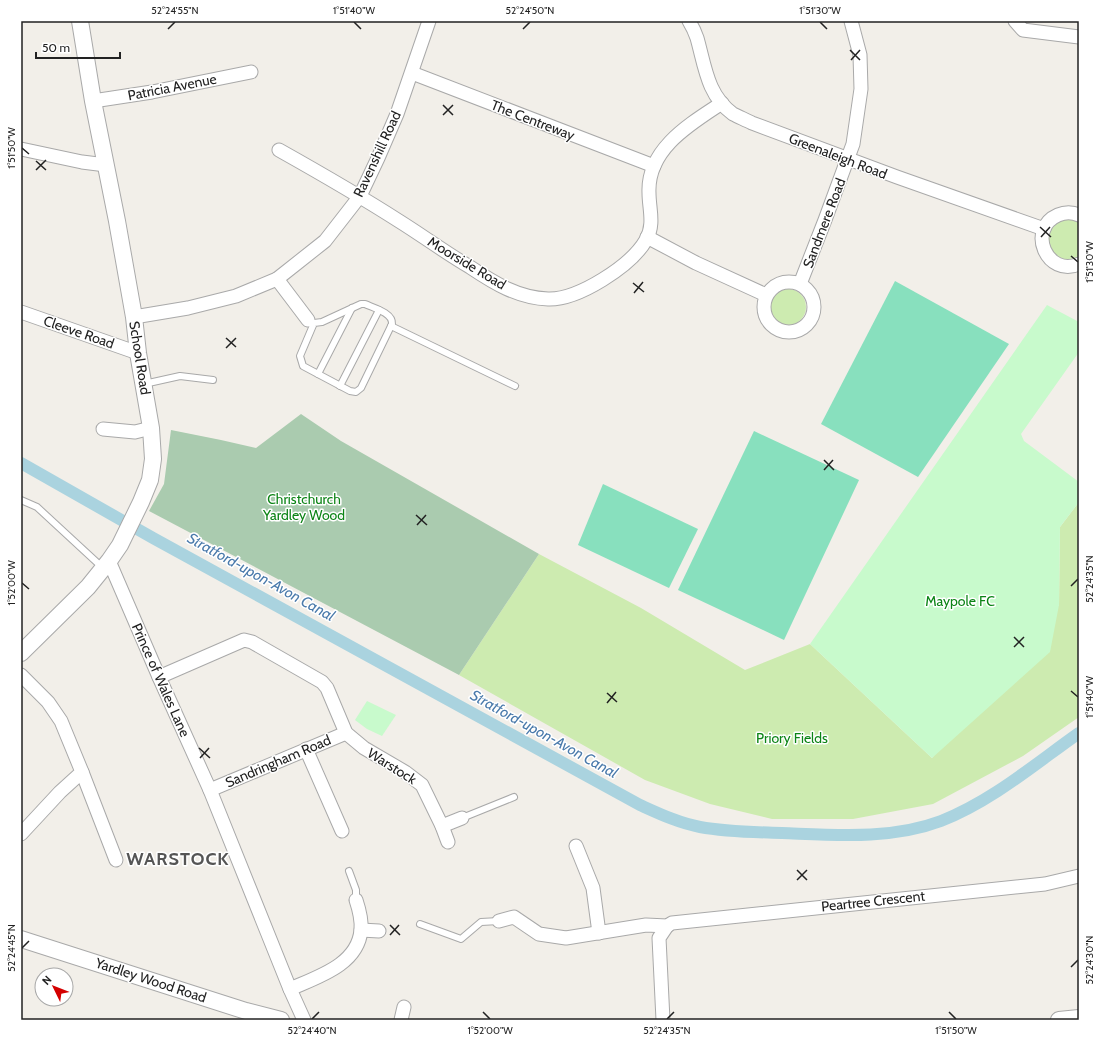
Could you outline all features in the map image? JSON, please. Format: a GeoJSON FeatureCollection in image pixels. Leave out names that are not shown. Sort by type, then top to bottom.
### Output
{"type":"FeatureCollection","features":[{"type":"Feature","properties":{"kind":"street","name":"School Road"},"geometry":{"type":"LineString","coordinates":[[21,654],[88,587],[120,545],[150,480],[153,459],[151,428],[138,353],[134,316],[93,101],[80,21]]}},
{"type":"Feature","properties":{"kind":"street","name":"Ravenshill Road"},"geometry":{"type":"LineString","coordinates":[[134,316],[188,308],[236,296],[277,279],[325,241],[360,196],[394,122],[412,74],[429,21]]}},
{"type":"Feature","properties":{"kind":"street","name":"Greenaleigh Road"},"geometry":{"type":"LineString","coordinates":[[689,21],[697,36],[710,87],[722,103],[733,114],[752,123],[848,159],[1044,229]]}},
{"type":"Feature","properties":{"kind":"street","name":"Sandmere Road"},"geometry":{"type":"LineString","coordinates":[[800,284],[853,144],[861,89],[860,55],[851,21]]}},
{"type":"Feature","properties":{"kind":"street"},"geometry":{"type":"LineString","coordinates":[[1014,21],[1023,30],[1079,37]]}},
{"type":"Feature","properties":{"kind":"street","name":"Patricia Avenue"},"geometry":{"type":"LineString","coordinates":[[93,101],[152,92],[252,72]]}},
{"type":"Feature","properties":{"kind":"street","name":"The Centreway"},"geometry":{"type":"LineString","coordinates":[[412,74],[654,166]]}},
{"type":"Feature","properties":{"kind":"street"},"geometry":{"type":"LineString","coordinates":[[722,103],[683,129],[663,150],[654,166],[649,189],[649,203],[652,218],[647,237],[696,263],[766,295]]}},
{"type":"Feature","properties":{"kind":"street"},"geometry":{"type":"LineString","coordinates":[[21,149],[82,162],[106,165]]}},
{"type":"Feature","properties":{"kind":"street","name":"Moorside Road"},"geometry":{"type":"LineString","coordinates":[[280,150],[360,196],[501,287],[528,296],[549,299],[568,296],[596,284],[624,265],[635,255],[647,237]]}},
{"type":"Feature","properties":{"kind":"street"},"geometry":{"type":"LineString","coordinates":[[1078,212],[1068,212],[1054,217],[1048,222],[1044,229],[1042,240],[1044,251],[1051,260],[1061,266],[1074,266],[1079,264]]}},
{"type":"Feature","properties":{"kind":"street"},"geometry":{"type":"LineString","coordinates":[[277,279],[311,321]]}},
{"type":"Feature","properties":{"kind":"street","name":"Sandmere Road"},"geometry":{"type":"LineString","coordinates":[[787,281],[800,284],[810,292],[814,305],[812,318],[803,328],[790,333],[779,331],[770,325],[764,316],[763,305],[766,295],[775,285],[787,281]]}},
{"type":"Feature","properties":{"kind":"street","name":"Cleeve Road"},"geometry":{"type":"LineString","coordinates":[[21,312],[138,353]]}},
{"type":"Feature","properties":{"kind":"street"},"geometry":{"type":"LineString","coordinates":[[103,430],[135,432],[151,428]]}},
{"type":"Feature","properties":{"kind":"street","name":"Prince of Wales Lane"},"geometry":{"type":"LineString","coordinates":[[106,565],[210,790],[290,989],[304,1020]]}},
{"type":"Feature","properties":{"kind":"street"},"geometry":{"type":"LineString","coordinates":[[158,677],[244,640],[252,642],[322,682],[346,733]]}},
{"type":"Feature","properties":{"kind":"street"},"geometry":{"type":"LineString","coordinates":[[21,675],[48,702],[61,721],[116,860]]}},
{"type":"Feature","properties":{"kind":"street","name":"Sandringham Road"},"geometry":{"type":"LineString","coordinates":[[210,790],[346,733]]}},
{"type":"Feature","properties":{"kind":"street","name":"Warstock"},"geometry":{"type":"LineString","coordinates":[[346,733],[364,748],[405,772],[422,785],[448,842]]}},
{"type":"Feature","properties":{"kind":"street"},"geometry":{"type":"LineString","coordinates":[[306,749],[342,831]]}},
{"type":"Feature","properties":{"kind":"street"},"geometry":{"type":"LineString","coordinates":[[21,834],[60,792],[82,772]]}},
{"type":"Feature","properties":{"kind":"street"},"geometry":{"type":"LineString","coordinates":[[442,826],[462,818]]}},
{"type":"Feature","properties":{"kind":"street"},"geometry":{"type":"LineString","coordinates":[[576,846],[593,888],[599,933]]}},
{"type":"Feature","properties":{"kind":"street","name":"Peartree Crescent"},"geometry":{"type":"LineString","coordinates":[[499,921],[514,917],[539,934],[566,938],[646,925],[667,926],[672,923],[729,916],[1046,884],[1079,876]]}},
{"type":"Feature","properties":{"kind":"street"},"geometry":{"type":"LineString","coordinates":[[290,989],[330,972],[348,958],[358,946],[362,930],[361,917],[356,900]]}},
{"type":"Feature","properties":{"kind":"street"},"geometry":{"type":"LineString","coordinates":[[663,1020],[659,938],[667,926]]}},
{"type":"Feature","properties":{"kind":"street"},"geometry":{"type":"LineString","coordinates":[[362,930],[379,932]]}},
{"type":"Feature","properties":{"kind":"street","name":"Yardley Wood Road"},"geometry":{"type":"LineString","coordinates":[[21,939],[245,1015],[281,1020]]}},
{"type":"Feature","properties":{"kind":"street"},"geometry":{"type":"LineString","coordinates":[[401,1020],[404,1007]]}},
{"type":"Feature","properties":{"kind":"street"},"geometry":{"type":"LineString","coordinates":[[1059,1020],[1079,1018]]}},
{"type":"Feature","properties":{"kind":"lane"},"geometry":{"type":"LineString","coordinates":[[361,304],[365,304],[390,316],[392,320],[391,326],[361,388],[356,392],[350,391],[304,366],[300,356],[311,321],[328,319],[361,304]]}},
{"type":"Feature","properties":{"kind":"lane"},"geometry":{"type":"LineString","coordinates":[[318,374],[352,307]]}},
{"type":"Feature","properties":{"kind":"lane"},"geometry":{"type":"LineString","coordinates":[[340,386],[379,310]]}},
{"type":"Feature","properties":{"kind":"lane"},"geometry":{"type":"LineString","coordinates":[[391,326],[515,386]]}},
{"type":"Feature","properties":{"kind":"lane"},"geometry":{"type":"LineString","coordinates":[[144,384],[180,376],[213,380]]}},
{"type":"Feature","properties":{"kind":"lane"},"geometry":{"type":"LineString","coordinates":[[21,500],[37,507],[106,565]]}},
{"type":"Feature","properties":{"kind":"lane"},"geometry":{"type":"LineString","coordinates":[[462,818],[514,797]]}},
{"type":"Feature","properties":{"kind":"lane"},"geometry":{"type":"LineString","coordinates":[[349,871],[356,890],[356,900]]}},
{"type":"Feature","properties":{"kind":"lane"},"geometry":{"type":"LineString","coordinates":[[420,924],[461,939],[481,922],[499,921]]}},
{"type":"Feature","properties":{"kind":"green space"},"geometry":{"type":"Polygon","coordinates":[[[1063,218],[1079,221],[1079,256],[1074,258],[1065,259],[1058,257],[1048,247],[1048,232],[1051,226],[1063,218]]]}},
{"type":"Feature","properties":{"kind":"green space"},"geometry":{"type":"Polygon","coordinates":[[[895,281],[1009,344],[918,477],[821,424],[895,281]]]}},
{"type":"Feature","properties":{"kind":"green space"},"geometry":{"type":"Polygon","coordinates":[[[792,289],[801,294],[805,300],[805,314],[801,320],[792,325],[784,325],[775,320],[771,314],[770,303],[775,294],[781,290],[792,289]]]}},
{"type":"Feature","properties":{"kind":"green space","name":"Maypole FC"},"geometry":{"type":"Polygon","coordinates":[[[1047,305],[1079,322],[1079,352],[1021,434],[1024,441],[1079,482],[1079,502],[1060,527],[1059,605],[1050,652],[932,758],[810,644],[1047,305]]]}},
{"type":"Feature","properties":{"kind":"green space","name":"Christchurch Yardley Wood"},"geometry":{"type":"Polygon","coordinates":[[[301,414],[341,441],[539,554],[459,675],[149,511],[164,484],[171,430],[256,448],[301,414]]]}},
{"type":"Feature","properties":{"kind":"green space"},"geometry":{"type":"Polygon","coordinates":[[[754,431],[859,480],[784,640],[678,590],[754,431]]]}},
{"type":"Feature","properties":{"kind":"green space"},"geometry":{"type":"Polygon","coordinates":[[[603,484],[698,529],[669,588],[578,545],[603,484]]]}},
{"type":"Feature","properties":{"kind":"green space","name":"Priory Fields"},"geometry":{"type":"Polygon","coordinates":[[[1079,502],[1079,717],[1023,756],[933,804],[853,819],[772,819],[710,804],[645,780],[459,675],[539,554],[641,608],[745,670],[810,644],[932,758],[1059,605],[1060,527],[1079,502]]]}},
{"type":"Feature","properties":{"kind":"green space"},"geometry":{"type":"Polygon","coordinates":[[[367,701],[396,715],[382,736],[367,729],[355,720],[367,701]]]}},
{"type":"Feature","properties":{"kind":"waterway","name":"Stratford-upon-Avon Canal"},"geometry":{"type":"LineString","coordinates":[[21,463],[153,538],[640,805],[670,818],[692,825],[710,829],[731,831],[842,835],[882,834],[922,827],[960,813],[995,793],[1079,733]]}},
{"type":"Feature","properties":{"kind":"district","name":"WARSTOCK"},"geometry":{"type":"Point","coordinates":[178,859]}}]}
